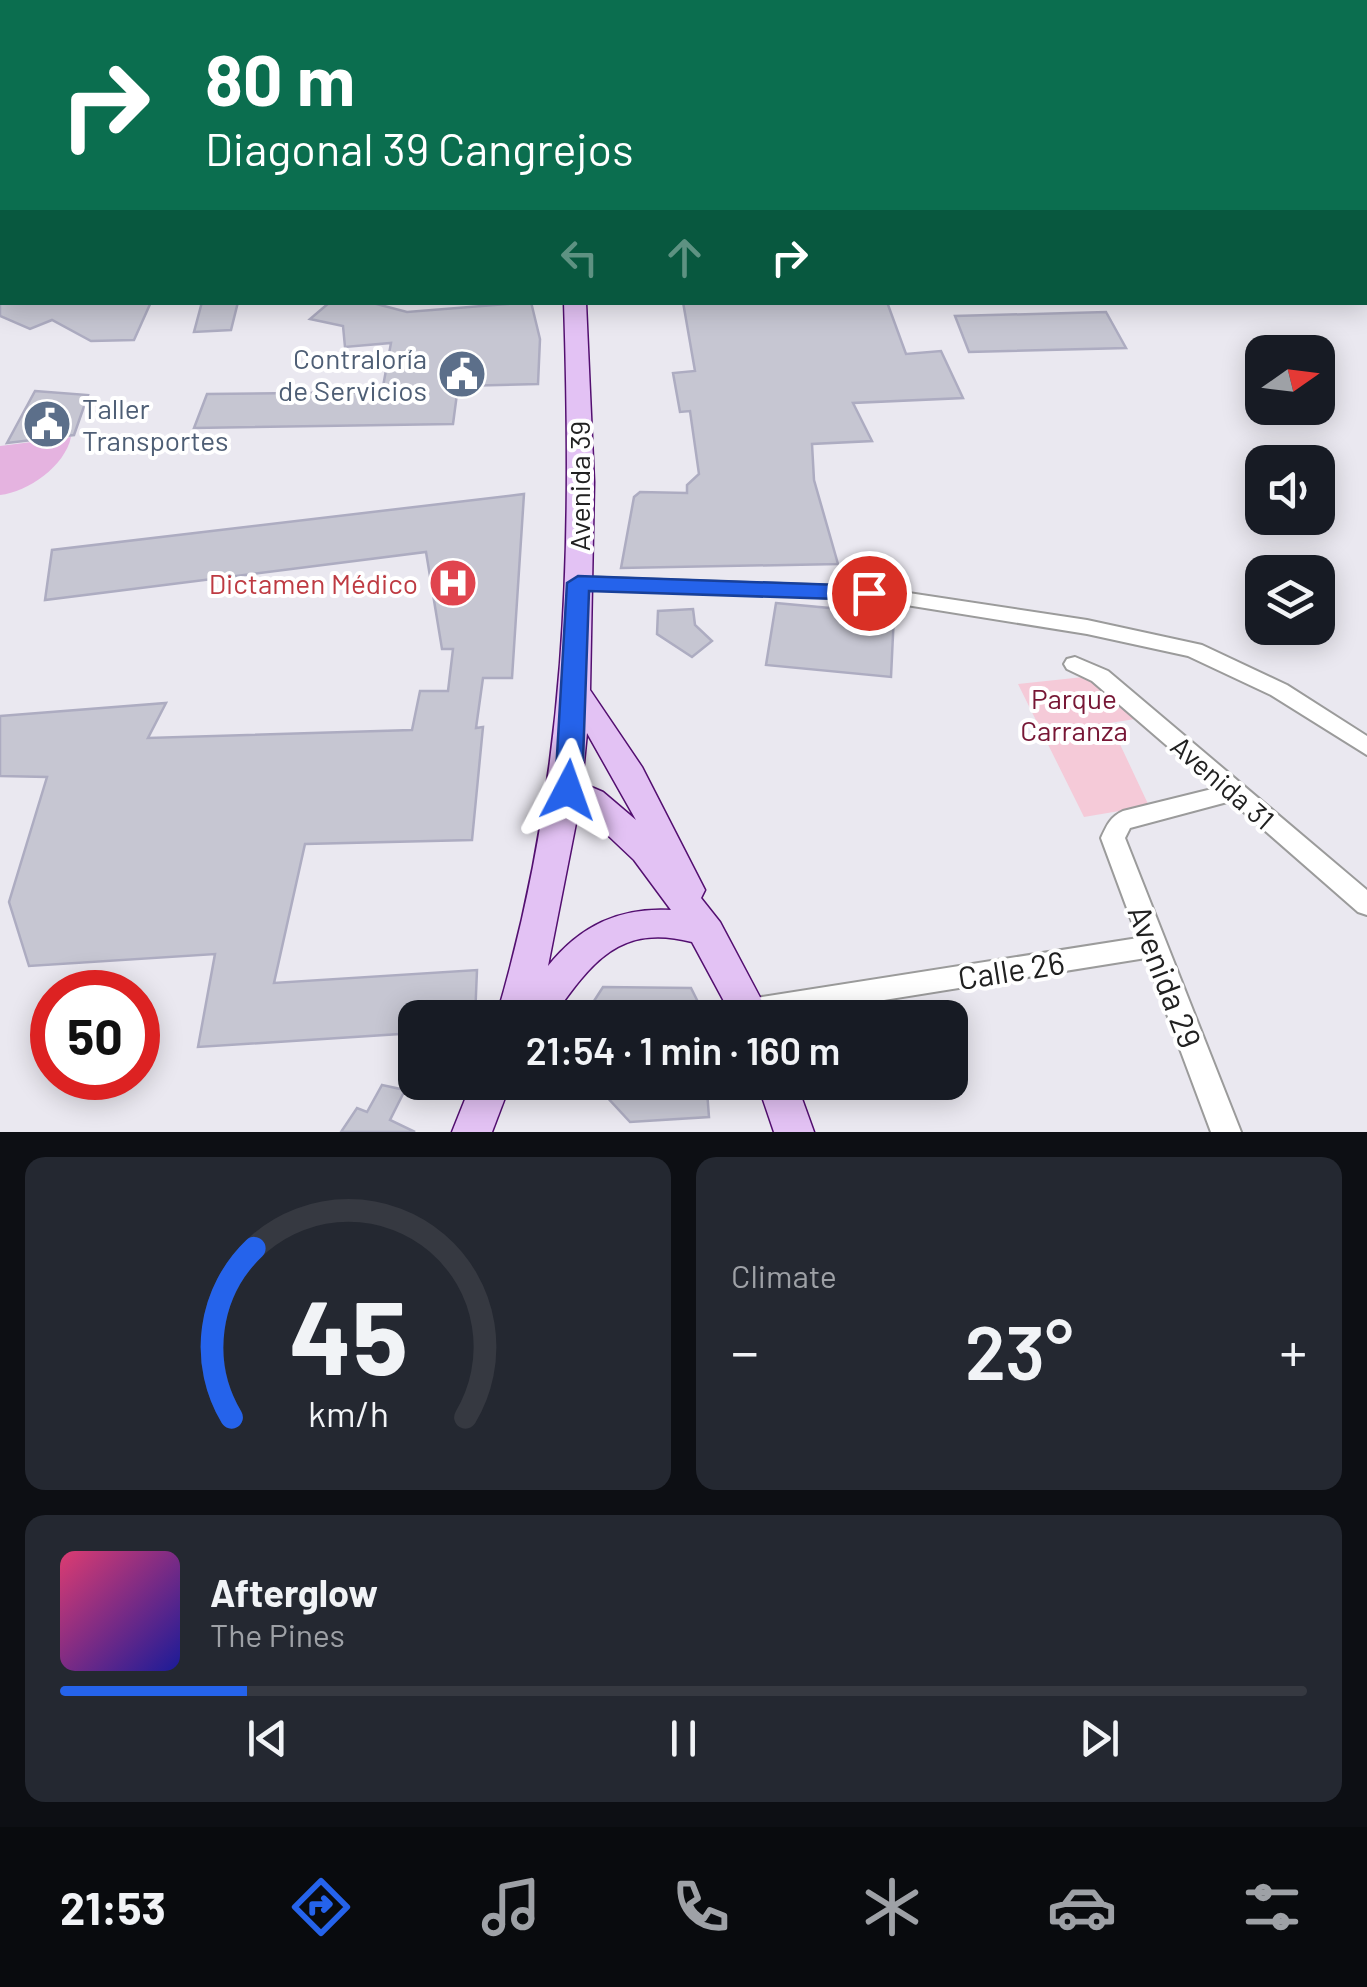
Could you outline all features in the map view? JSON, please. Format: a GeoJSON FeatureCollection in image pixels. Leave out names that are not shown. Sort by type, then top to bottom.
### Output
{"type":"FeatureCollection","features":[{"type":"Feature","properties":{"kind":"main road","name":"Avenida 39"},"geometry":{"type":"LineString","coordinates":[[520,1000],[536,954],[568,790],[578,583],[580,415],[575,305]]}},
{"type":"Feature","properties":{"kind":"main road"},"geometry":{"type":"LineString","coordinates":[[575,691],[626,767],[744,1000]]}},
{"type":"Feature","properties":{"kind":"main road"},"geometry":{"type":"LineString","coordinates":[[568,790],[588,793],[624,828],[708,932]]}},
{"type":"Feature","properties":{"kind":"main road"},"geometry":{"type":"LineString","coordinates":[[543,1000],[576,955],[602,933],[637,921],[674,921],[708,932]]}},
{"type":"Feature","properties":{"kind":"main road"},"geometry":{"type":"LineString","coordinates":[[472,1132],[485,1100]]}},
{"type":"Feature","properties":{"kind":"main road"},"geometry":{"type":"LineString","coordinates":[[782,1100],[794,1132]]}},
{"type":"Feature","properties":{"kind":"street"},"geometry":{"type":"LineString","coordinates":[[578,583],[869,593],[1087,627],[1194,650],[1279,690],[1367,747]]}},
{"type":"Feature","properties":{"kind":"street","name":"Avenida 31"},"geometry":{"type":"LineString","coordinates":[[1075,664],[1100,676],[1367,905]]}},
{"type":"Feature","properties":{"kind":"street","name":"Avenida 29"},"geometry":{"type":"LineString","coordinates":[[1226,1132],[1113,838],[1121,822],[1235,792]]}},
{"type":"Feature","properties":{"kind":"street","name":"Calle 26"},"geometry":{"type":"LineString","coordinates":[[834,1000],[1155,946]]}},
{"type":"Feature","properties":{"kind":"shaded area"},"geometry":{"type":"Polygon","coordinates":[[[71,437],[61,458],[44,476],[22,489],[0,495],[0,446],[71,437]]]}},
{"type":"Feature","properties":{"kind":"green space","name":"Parque Carranza"},"geometry":{"type":"Polygon","coordinates":[[[1093,676],[1135,719],[1110,723],[1149,806],[1084,817],[1018,684],[1093,676]]]}},
{"type":"Feature","properties":{"kind":"building"},"geometry":{"type":"Polygon","coordinates":[[[0,305],[150,305],[134,340],[91,341],[52,320],[30,329],[0,316],[0,305]]]}},
{"type":"Feature","properties":{"kind":"building"},"geometry":{"type":"Polygon","coordinates":[[[201,305],[237,305],[231,330],[194,332],[201,305]]]}},
{"type":"Feature","properties":{"kind":"building"},"geometry":{"type":"Polygon","coordinates":[[[326,305],[380,305],[407,312],[532,305],[540,339],[538,384],[458,386],[453,424],[194,428],[207,394],[382,392],[391,343],[345,347],[343,326],[310,319],[326,305]]]}},
{"type":"Feature","properties":{"kind":"building"},"geometry":{"type":"Polygon","coordinates":[[[684,305],[888,305],[906,354],[941,351],[963,398],[853,403],[872,441],[812,444],[814,480],[838,564],[621,568],[634,497],[640,492],[687,493],[687,485],[699,474],[690,411],[680,412],[673,373],[695,371],[684,305]]]}},
{"type":"Feature","properties":{"kind":"building"},"geometry":{"type":"Polygon","coordinates":[[[1106,312],[1126,348],[969,352],[955,316],[1106,312]]]}},
{"type":"Feature","properties":{"kind":"building"},"geometry":{"type":"Polygon","coordinates":[[[35,391],[88,395],[74,435],[7,443],[35,391]]]}},
{"type":"Feature","properties":{"kind":"building"},"geometry":{"type":"Polygon","coordinates":[[[524,494],[512,678],[483,678],[476,728],[483,727],[472,840],[305,844],[274,983],[477,970],[476,1000],[398,1000],[398,1034],[198,1047],[215,954],[29,966],[9,902],[47,777],[0,776],[0,716],[166,703],[148,738],[412,730],[420,691],[448,691],[453,649],[442,649],[426,552],[45,600],[52,550],[524,494]]]}},
{"type":"Feature","properties":{"kind":"building"},"geometry":{"type":"Polygon","coordinates":[[[776,603],[894,614],[891,677],[766,665],[776,603]]]}},
{"type":"Feature","properties":{"kind":"building"},"geometry":{"type":"Polygon","coordinates":[[[693,609],[695,625],[712,641],[692,657],[657,634],[658,611],[693,609]]]}},
{"type":"Feature","properties":{"kind":"building"},"geometry":{"type":"Polygon","coordinates":[[[603,987],[691,988],[697,1000],[595,1000],[603,987]]]}},
{"type":"Feature","properties":{"kind":"building"},"geometry":{"type":"Polygon","coordinates":[[[382,1085],[398,1088],[400,1100],[390,1120],[415,1132],[341,1132],[357,1108],[367,1112],[382,1085]]]}},
{"type":"Feature","properties":{"kind":"building"},"geometry":{"type":"Polygon","coordinates":[[[610,1100],[708,1100],[709,1117],[630,1122],[610,1100]]]}},
{"type":"Feature","properties":{"kind":"place","name":"Contraloría de Servicios"},"geometry":{"type":"Point","coordinates":[462,374]}},
{"type":"Feature","properties":{"kind":"place","name":"Taller Transportes"},"geometry":{"type":"Point","coordinates":[47,424]}},
{"type":"Feature","properties":{"kind":"place","name":"Dictamen Médico"},"geometry":{"type":"Point","coordinates":[453,583]}},
{"type":"Feature","properties":{"kind":"route"},"geometry":{"type":"LineString","coordinates":[[568,790],[578,583],[869,593]]}}]}
